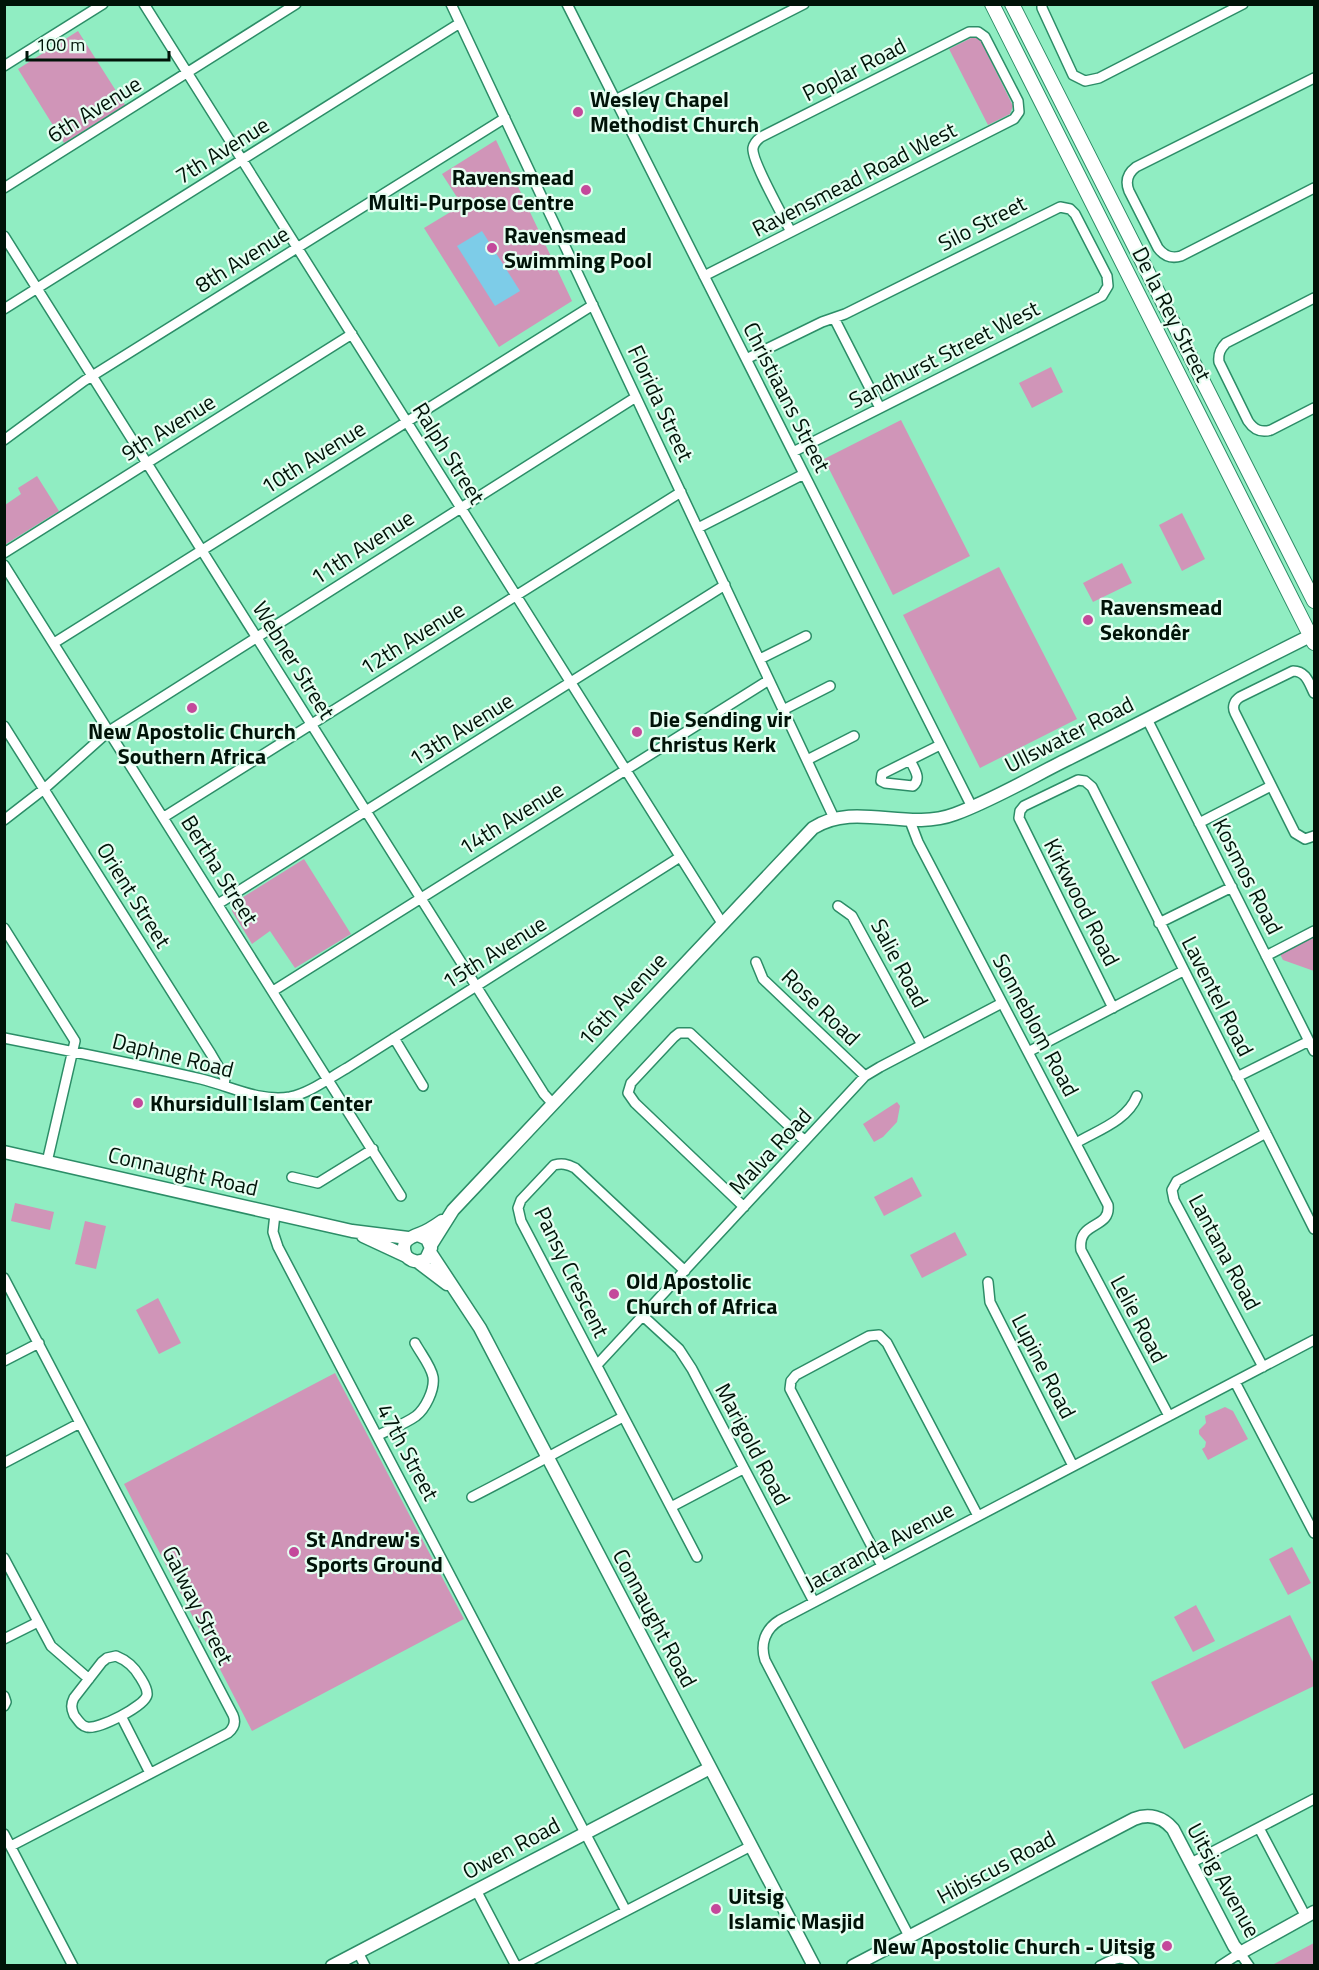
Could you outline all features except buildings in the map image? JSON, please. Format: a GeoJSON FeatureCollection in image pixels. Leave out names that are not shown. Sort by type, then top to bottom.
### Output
{"type":"FeatureCollection","features":[{"type":"Feature","properties":{"kind":"main road","name":"De la Rey Street"},"geometry":{"type":"LineString","coordinates":[[992,4],[1313,638]]}},
{"type":"Feature","properties":{"kind":"main road","name":"De la Rey Street"},"geometry":{"type":"LineString","coordinates":[[1012,4],[1314,601]]}},
{"type":"Feature","properties":{"kind":"street"},"geometry":{"type":"LineString","coordinates":[[4,66],[103,4]]}},
{"type":"Feature","properties":{"kind":"street","name":"Ralph Street"},"geometry":{"type":"LineString","coordinates":[[144,4],[722,923]]}},
{"type":"Feature","properties":{"kind":"street","name":"6th Avenue"},"geometry":{"type":"LineString","coordinates":[[4,188],[296,4]]}},
{"type":"Feature","properties":{"kind":"street","name":"Florida Street"},"geometry":{"type":"LineString","coordinates":[[451,4],[834,818]]}},
{"type":"Feature","properties":{"kind":"street","name":"Christiaans Street"},"geometry":{"type":"LineString","coordinates":[[567,4],[972,807]]}},
{"type":"Feature","properties":{"kind":"street"},"geometry":{"type":"LineString","coordinates":[[615,100],[804,4]]}},
{"type":"Feature","properties":{"kind":"street"},"geometry":{"type":"LineString","coordinates":[[1042,4],[1042,9],[1073,75],[1084,81],[1099,78],[1243,4]]}},
{"type":"Feature","properties":{"kind":"street","name":"7th Avenue"},"geometry":{"type":"LineString","coordinates":[[4,309],[460,23]]}},
{"type":"Feature","properties":{"kind":"street","name":"Poplar Road"},"geometry":{"type":"LineString","coordinates":[[791,232],[753,153],[753,146],[762,137],[969,32],[978,32],[985,37],[1018,101],[1019,112]]}},
{"type":"Feature","properties":{"kind":"street"},"geometry":{"type":"LineString","coordinates":[[1314,78],[1137,167],[1129,175],[1127,183],[1158,248],[1164,255],[1173,257],[1181,256],[1314,188]]}},
{"type":"Feature","properties":{"kind":"street","name":"Ravensmead Road West"},"geometry":{"type":"LineString","coordinates":[[704,276],[1011,121],[1019,112]]}},
{"type":"Feature","properties":{"kind":"street","name":"8th Avenue"},"geometry":{"type":"LineString","coordinates":[[4,440],[93,376],[505,118]]}},
{"type":"Feature","properties":{"kind":"street","name":"Silo Street"},"geometry":{"type":"LineString","coordinates":[[746,359],[846,314],[1060,207],[1070,209],[1075,213],[1107,276],[1108,286]]}},
{"type":"Feature","properties":{"kind":"street","name":"Webner Street"},"geometry":{"type":"LineString","coordinates":[[4,236],[552,1104]]}},
{"type":"Feature","properties":{"kind":"street","name":"Sandhurst Street West"},"geometry":{"type":"LineString","coordinates":[[793,452],[1102,296],[1108,286]]}},
{"type":"Feature","properties":{"kind":"street"},"geometry":{"type":"LineString","coordinates":[[1314,298],[1226,343],[1218,354],[1219,362],[1248,421],[1258,431],[1271,430],[1314,408]]}},
{"type":"Feature","properties":{"kind":"street","name":"10th Avenue"},"geometry":{"type":"LineString","coordinates":[[54,643],[593,305]]}},
{"type":"Feature","properties":{"kind":"street"},"geometry":{"type":"LineString","coordinates":[[834,318],[880,408]]}},
{"type":"Feature","properties":{"kind":"street","name":"9th Avenue"},"geometry":{"type":"LineString","coordinates":[[4,553],[352,334]]}},
{"type":"Feature","properties":{"kind":"street","name":"11th Avenue"},"geometry":{"type":"LineString","coordinates":[[4,820],[44,789],[109,731],[636,397]]}},
{"type":"Feature","properties":{"kind":"street"},"geometry":{"type":"LineString","coordinates":[[698,528],[804,474]]}},
{"type":"Feature","properties":{"kind":"street","name":"12th Avenue"},"geometry":{"type":"LineString","coordinates":[[164,818],[681,492]]}},
{"type":"Feature","properties":{"kind":"street","name":"Bertha Street"},"geometry":{"type":"LineString","coordinates":[[4,565],[401,1196]]}},
{"type":"Feature","properties":{"kind":"street","name":"13th Avenue"},"geometry":{"type":"LineString","coordinates":[[218,904],[725,585]]}},
{"type":"Feature","properties":{"kind":"street"},"geometry":{"type":"LineString","coordinates":[[760,659],[806,636]]}},
{"type":"Feature","properties":{"kind":"street","name":"Ullswater Road"},"geometry":{"type":"LineString","coordinates":[[834,818],[856,816],[910,821],[942,818],[972,807],[1313,638]]}},
{"type":"Feature","properties":{"kind":"street"},"geometry":{"type":"LineString","coordinates":[[1314,693],[1306,677],[1300,671],[1293,671],[1240,698],[1234,705],[1234,713],[1295,833],[1305,839],[1314,836]]}},
{"type":"Feature","properties":{"kind":"street","name":"14th Avenue"},"geometry":{"type":"LineString","coordinates":[[273,991],[769,680]]}},
{"type":"Feature","properties":{"kind":"street"},"geometry":{"type":"LineString","coordinates":[[783,710],[830,686]]}},
{"type":"Feature","properties":{"kind":"street","name":"Kosmos Road"},"geometry":{"type":"LineString","coordinates":[[1147,719],[1314,1051]]}},
{"type":"Feature","properties":{"kind":"street","name":"Orient Street"},"geometry":{"type":"LineString","coordinates":[[4,726],[211,1054],[225,1078],[224,1086]]}},
{"type":"Feature","properties":{"kind":"street"},"geometry":{"type":"LineString","coordinates":[[807,760],[854,736]]}},
{"type":"Feature","properties":{"kind":"street"},"geometry":{"type":"LineString","coordinates":[[910,760],[940,745]]}},
{"type":"Feature","properties":{"kind":"street","name":"Laventel Road"},"geometry":{"type":"LineString","coordinates":[[1019,814],[1024,806],[1074,781],[1085,781],[1092,788],[1314,1229]]}},
{"type":"Feature","properties":{"kind":"street"},"geometry":{"type":"LineString","coordinates":[[1199,823],[1271,786]]}},
{"type":"Feature","properties":{"kind":"street","name":"Kirkwood Road"},"geometry":{"type":"LineString","coordinates":[[1019,814],[1020,822],[1113,1008]]}},
{"type":"Feature","properties":{"kind":"street","name":"16th Avenue"},"geometry":{"type":"LineString","coordinates":[[431,1248],[448,1217],[552,1104],[806,834],[819,824],[834,818]]}},
{"type":"Feature","properties":{"kind":"street","name":"Sonneblom Road"},"geometry":{"type":"LineString","coordinates":[[910,821],[918,842],[1109,1208],[1106,1218],[1085,1231],[1082,1238]]}},
{"type":"Feature","properties":{"kind":"street","name":"15th Avenue"},"geometry":{"type":"LineString","coordinates":[[328,1078],[680,857]]}},
{"type":"Feature","properties":{"kind":"street"},"geometry":{"type":"LineString","coordinates":[[1159,923],[1232,887]]}},
{"type":"Feature","properties":{"kind":"street","name":"Salie Road"},"geometry":{"type":"LineString","coordinates":[[838,906],[852,916],[922,1045]]}},
{"type":"Feature","properties":{"kind":"street"},"geometry":{"type":"LineString","coordinates":[[4,928],[75,1041],[47,1162]]}},
{"type":"Feature","properties":{"kind":"street"},"geometry":{"type":"LineString","coordinates":[[1266,956],[1314,931]]}},
{"type":"Feature","properties":{"kind":"street","name":"Rose Road"},"geometry":{"type":"LineString","coordinates":[[756,962],[763,979],[866,1076]]}},
{"type":"Feature","properties":{"kind":"street"},"geometry":{"type":"LineString","coordinates":[[1028,1052],[1184,970]]}},
{"type":"Feature","properties":{"kind":"street","name":"Malva Road"},"geometry":{"type":"LineString","coordinates":[[597,1365],[866,1076],[1002,1003]]}},
{"type":"Feature","properties":{"kind":"street"},"geometry":{"type":"LineString","coordinates":[[744,1207],[635,1103],[628,1093],[631,1083],[674,1037],[679,1033],[690,1033],[805,1141]]}},
{"type":"Feature","properties":{"kind":"street","name":"Daphne Road"},"geometry":{"type":"LineString","coordinates":[[4,1038],[204,1080],[246,1093],[274,1098],[292,1096],[309,1090],[328,1078]]}},
{"type":"Feature","properties":{"kind":"street"},"geometry":{"type":"LineString","coordinates":[[394,1038],[423,1086]]}},
{"type":"Feature","properties":{"kind":"street"},"geometry":{"type":"LineString","coordinates":[[1237,1077],[1309,1041]]}},
{"type":"Feature","properties":{"kind":"street"},"geometry":{"type":"LineString","coordinates":[[1076,1143],[1125,1116],[1137,1096]]}},
{"type":"Feature","properties":{"kind":"street","name":"Lantana Road"},"geometry":{"type":"LineString","coordinates":[[1263,1367],[1172,1194],[1177,1181],[1266,1133]]}},
{"type":"Feature","properties":{"kind":"street"},"geometry":{"type":"LineString","coordinates":[[292,1177],[318,1183],[373,1149]]}},
{"type":"Feature","properties":{"kind":"street","name":"Connaught Road"},"geometry":{"type":"LineString","coordinates":[[4,1152],[352,1231],[413,1236]]}},
{"type":"Feature","properties":{"kind":"street","name":"Pansy Crescent"},"geometry":{"type":"LineString","coordinates":[[685,1271],[575,1168],[566,1164],[554,1165],[521,1200],[518,1208],[521,1221],[697,1557]]}},
{"type":"Feature","properties":{"kind":"street","name":"47th Street"},"geometry":{"type":"LineString","coordinates":[[275,1214],[273,1232],[278,1247],[626,1911]]}},
{"type":"Feature","properties":{"kind":"street","name":"16th Avenue"},"geometry":{"type":"LineString","coordinates":[[413,1236],[448,1217]]}},
{"type":"Feature","properties":{"kind":"street","name":"Connaught Road"},"geometry":{"type":"LineString","coordinates":[[352,1231],[406,1256]]}},
{"type":"Feature","properties":{"kind":"street"},"geometry":{"type":"LineString","coordinates":[[413,1236],[425,1237],[431,1248],[426,1259],[418,1262],[406,1256],[404,1246],[413,1236]]}},
{"type":"Feature","properties":{"kind":"street","name":"Lelie Road"},"geometry":{"type":"LineString","coordinates":[[1082,1238],[1083,1253],[1169,1416]]}},
{"type":"Feature","properties":{"kind":"street","name":"Connaught Road"},"geometry":{"type":"LineString","coordinates":[[431,1248],[475,1319],[814,1965]]}},
{"type":"Feature","properties":{"kind":"street","name":"Connaught Road"},"geometry":{"type":"LineString","coordinates":[[418,1262],[457,1292]]}},
{"type":"Feature","properties":{"kind":"street","name":"Galway Street"},"geometry":{"type":"LineString","coordinates":[[4,1278],[234,1718],[233,1728],[228,1733],[11,1846]]}},
{"type":"Feature","properties":{"kind":"street","name":"Lupine Road"},"geometry":{"type":"LineString","coordinates":[[988,1282],[990,1302],[1073,1466]]}},
{"type":"Feature","properties":{"kind":"street","name":"Marigold Road"},"geometry":{"type":"LineString","coordinates":[[643,1316],[680,1350],[692,1370],[814,1602]]}},
{"type":"Feature","properties":{"kind":"street"},"geometry":{"type":"LineString","coordinates":[[882,1566],[790,1389],[791,1381],[796,1375],[869,1336],[879,1335],[887,1343],[978,1516]]}},
{"type":"Feature","properties":{"kind":"street","name":"Jacaranda Avenue"},"geometry":{"type":"LineString","coordinates":[[909,1936],[764,1656],[764,1641],[771,1627],[780,1620],[882,1566],[1314,1340]]}},
{"type":"Feature","properties":{"kind":"street"},"geometry":{"type":"LineString","coordinates":[[4,1361],[39,1343]]}},
{"type":"Feature","properties":{"kind":"street"},"geometry":{"type":"LineString","coordinates":[[377,1436],[416,1415],[423,1408],[431,1392],[432,1372],[415,1343]]}},
{"type":"Feature","properties":{"kind":"street"},"geometry":{"type":"LineString","coordinates":[[1235,1382],[1314,1533]]}},
{"type":"Feature","properties":{"kind":"street"},"geometry":{"type":"LineString","coordinates":[[472,1497],[623,1416]]}},
{"type":"Feature","properties":{"kind":"street"},"geometry":{"type":"LineString","coordinates":[[4,1463],[81,1423]]}},
{"type":"Feature","properties":{"kind":"street"},"geometry":{"type":"LineString","coordinates":[[671,1507],[743,1469]]}},
{"type":"Feature","properties":{"kind":"street"},"geometry":{"type":"LineString","coordinates":[[4,1558],[54,1650],[89,1679]]}},
{"type":"Feature","properties":{"kind":"street"},"geometry":{"type":"LineString","coordinates":[[4,1639],[38,1622]]}},
{"type":"Feature","properties":{"kind":"street"},"geometry":{"type":"LineString","coordinates":[[111,1657],[120,1657],[136,1671],[147,1695],[140,1704],[121,1716],[92,1728],[82,1725],[72,1710],[71,1704],[89,1679],[102,1662],[111,1657]]}},
{"type":"Feature","properties":{"kind":"street"},"geometry":{"type":"LineString","coordinates":[[4,1696],[6,1702],[4,1706]]}},
{"type":"Feature","properties":{"kind":"street"},"geometry":{"type":"LineString","coordinates":[[121,1716],[150,1773]]}},
{"type":"Feature","properties":{"kind":"street","name":"Owen Road"},"geometry":{"type":"LineString","coordinates":[[332,1965],[710,1768]]}},
{"type":"Feature","properties":{"kind":"street"},"geometry":{"type":"LineString","coordinates":[[1191,1863],[1314,1799]]}},
{"type":"Feature","properties":{"kind":"street","name":"Hibiscus Road"},"geometry":{"type":"LineString","coordinates":[[853,1965],[1134,1819],[1144,1816],[1160,1819]]}},
{"type":"Feature","properties":{"kind":"street","name":"Uitsig Avenue"},"geometry":{"type":"LineString","coordinates":[[1160,1819],[1173,1829],[1234,1946],[1249,1965]]}},
{"type":"Feature","properties":{"kind":"street"},"geometry":{"type":"LineString","coordinates":[[1220,1965],[1310,1914],[1259,1828]]}},
{"type":"Feature","properties":{"kind":"street"},"geometry":{"type":"LineString","coordinates":[[4,1834],[73,1965]]}},
{"type":"Feature","properties":{"kind":"street"},"geometry":{"type":"LineString","coordinates":[[476,1890],[518,1965],[751,1846]]}},
{"type":"Feature","properties":{"kind":"street"},"geometry":{"type":"LineString","coordinates":[[358,1952],[365,1965]]}},
{"type":"Feature","properties":{"kind":"street"},"geometry":{"type":"LineString","coordinates":[[1100,1965],[1114,1958],[1125,1958],[1134,1965]]}},
{"type":"Feature","properties":{"kind":"shaded area"},"geometry":{"type":"Polygon","coordinates":[[[78,31],[125,105],[64,143],[18,69],[78,31]]]}},
{"type":"Feature","properties":{"kind":"shaded area"},"geometry":{"type":"Polygon","coordinates":[[[971,38],[981,41],[1013,106],[1010,114],[988,125],[949,49],[971,38]]]}},
{"type":"Feature","properties":{"kind":"shaded area","name":"Ravensmead Swimming Pool"},"geometry":{"type":"Polygon","coordinates":[[[496,140],[572,301],[499,347],[424,228],[462,205],[442,174],[496,140]]]}},
{"type":"Feature","properties":{"kind":"shaded area"},"geometry":{"type":"Polygon","coordinates":[[[1051,367],[1063,392],[1032,408],[1019,383],[1051,367]]]}},
{"type":"Feature","properties":{"kind":"shaded area"},"geometry":{"type":"Polygon","coordinates":[[[901,420],[970,556],[893,595],[824,459],[901,420]]]}},
{"type":"Feature","properties":{"kind":"shaded area"},"geometry":{"type":"Polygon","coordinates":[[[37,476],[59,511],[5,544],[5,505],[21,494],[18,488],[37,476]]]}},
{"type":"Feature","properties":{"kind":"shaded area"},"geometry":{"type":"Polygon","coordinates":[[[1182,513],[1205,559],[1182,571],[1159,525],[1182,513]]]}},
{"type":"Feature","properties":{"kind":"shaded area"},"geometry":{"type":"Polygon","coordinates":[[[1122,563],[1132,583],[1093,602],[1083,583],[1122,563]]]}},
{"type":"Feature","properties":{"kind":"shaded area"},"geometry":{"type":"Polygon","coordinates":[[[999,567],[1077,719],[980,768],[903,615],[999,567]]]}},
{"type":"Feature","properties":{"kind":"shaded area"},"geometry":{"type":"Polygon","coordinates":[[[304,859],[351,934],[295,968],[270,931],[252,944],[232,911],[232,904],[304,859]]]}},
{"type":"Feature","properties":{"kind":"shaded area"},"geometry":{"type":"Polygon","coordinates":[[[1314,936],[1314,971],[1283,960],[1280,954],[1282,952],[1314,936]]]}},
{"type":"Feature","properties":{"kind":"shaded area"},"geometry":{"type":"Polygon","coordinates":[[[897,1102],[900,1106],[897,1122],[883,1137],[874,1142],[863,1124],[897,1102]]]}},
{"type":"Feature","properties":{"kind":"shaded area"},"geometry":{"type":"Polygon","coordinates":[[[912,1177],[922,1196],[884,1216],[874,1197],[912,1177]]]}},
{"type":"Feature","properties":{"kind":"shaded area"},"geometry":{"type":"Polygon","coordinates":[[[15,1203],[54,1212],[50,1230],[11,1221],[15,1203]]]}},
{"type":"Feature","properties":{"kind":"shaded area"},"geometry":{"type":"Polygon","coordinates":[[[85,1221],[106,1226],[96,1269],[75,1264],[85,1221]]]}},
{"type":"Feature","properties":{"kind":"shaded area"},"geometry":{"type":"Polygon","coordinates":[[[955,1232],[967,1255],[922,1278],[910,1255],[955,1232]]]}},
{"type":"Feature","properties":{"kind":"shaded area"},"geometry":{"type":"Polygon","coordinates":[[[158,1298],[181,1343],[159,1354],[136,1310],[158,1298]]]}},
{"type":"Feature","properties":{"kind":"shaded area","name":"St Andrew's Sports Ground"},"geometry":{"type":"Polygon","coordinates":[[[335,1373],[464,1619],[252,1731],[124,1484],[335,1373]]]}},
{"type":"Feature","properties":{"kind":"shaded area"},"geometry":{"type":"Polygon","coordinates":[[[1225,1407],[1233,1411],[1248,1439],[1208,1460],[1202,1449],[1206,1442],[1199,1434],[1199,1430],[1206,1423],[1205,1416],[1225,1407]]]}},
{"type":"Feature","properties":{"kind":"shaded area"},"geometry":{"type":"Polygon","coordinates":[[[1292,1547],[1311,1583],[1288,1595],[1269,1559],[1292,1547]]]}},
{"type":"Feature","properties":{"kind":"shaded area"},"geometry":{"type":"Polygon","coordinates":[[[1196,1605],[1215,1641],[1193,1652],[1174,1617],[1196,1605]]]}},
{"type":"Feature","properties":{"kind":"shaded area"},"geometry":{"type":"Polygon","coordinates":[[[1290,1615],[1314,1664],[1314,1686],[1184,1749],[1151,1682],[1290,1615]]]}},
{"type":"Feature","properties":{"kind":"shaded area"},"geometry":{"type":"Polygon","coordinates":[[[1314,1943],[1314,1965],[1274,1964],[1314,1943]]]}},
{"type":"Feature","properties":{"kind":"water"},"geometry":{"type":"Polygon","coordinates":[[[482,231],[520,291],[495,306],[457,246],[482,231]]]}},
{"type":"Feature","properties":{"kind":"place","name":"Wesley Chapel Methodist Church"},"geometry":{"type":"Point","coordinates":[578,112]}},
{"type":"Feature","properties":{"kind":"place","name":"Ravensmead Multi-Purpose Centre"},"geometry":{"type":"Point","coordinates":[586,190]}},
{"type":"Feature","properties":{"kind":"place","name":"Ravensmead Swimming Pool"},"geometry":{"type":"Point","coordinates":[492,248]}},
{"type":"Feature","properties":{"kind":"place","name":"Ravensmead Sekondêr"},"geometry":{"type":"Point","coordinates":[1088,620]}},
{"type":"Feature","properties":{"kind":"place","name":"New Apostolic Church Southern Africa"},"geometry":{"type":"Point","coordinates":[192,708]}},
{"type":"Feature","properties":{"kind":"place","name":"Die Sending vir Christus Kerk"},"geometry":{"type":"Point","coordinates":[637,732]}},
{"type":"Feature","properties":{"kind":"place","name":"Khursidull Islam Center"},"geometry":{"type":"Point","coordinates":[138,1103]}},
{"type":"Feature","properties":{"kind":"place","name":"Old Apostolic Church of Africa"},"geometry":{"type":"Point","coordinates":[614,1294]}},
{"type":"Feature","properties":{"kind":"place","name":"St Andrew's Sports Ground"},"geometry":{"type":"Point","coordinates":[294,1552]}},
{"type":"Feature","properties":{"kind":"place","name":"Uitsig Islamic Masjid"},"geometry":{"type":"Point","coordinates":[716,1909]}},
{"type":"Feature","properties":{"kind":"place","name":"New Apostolic Church - Uitsig"},"geometry":{"type":"Point","coordinates":[1167,1946]}}]}
